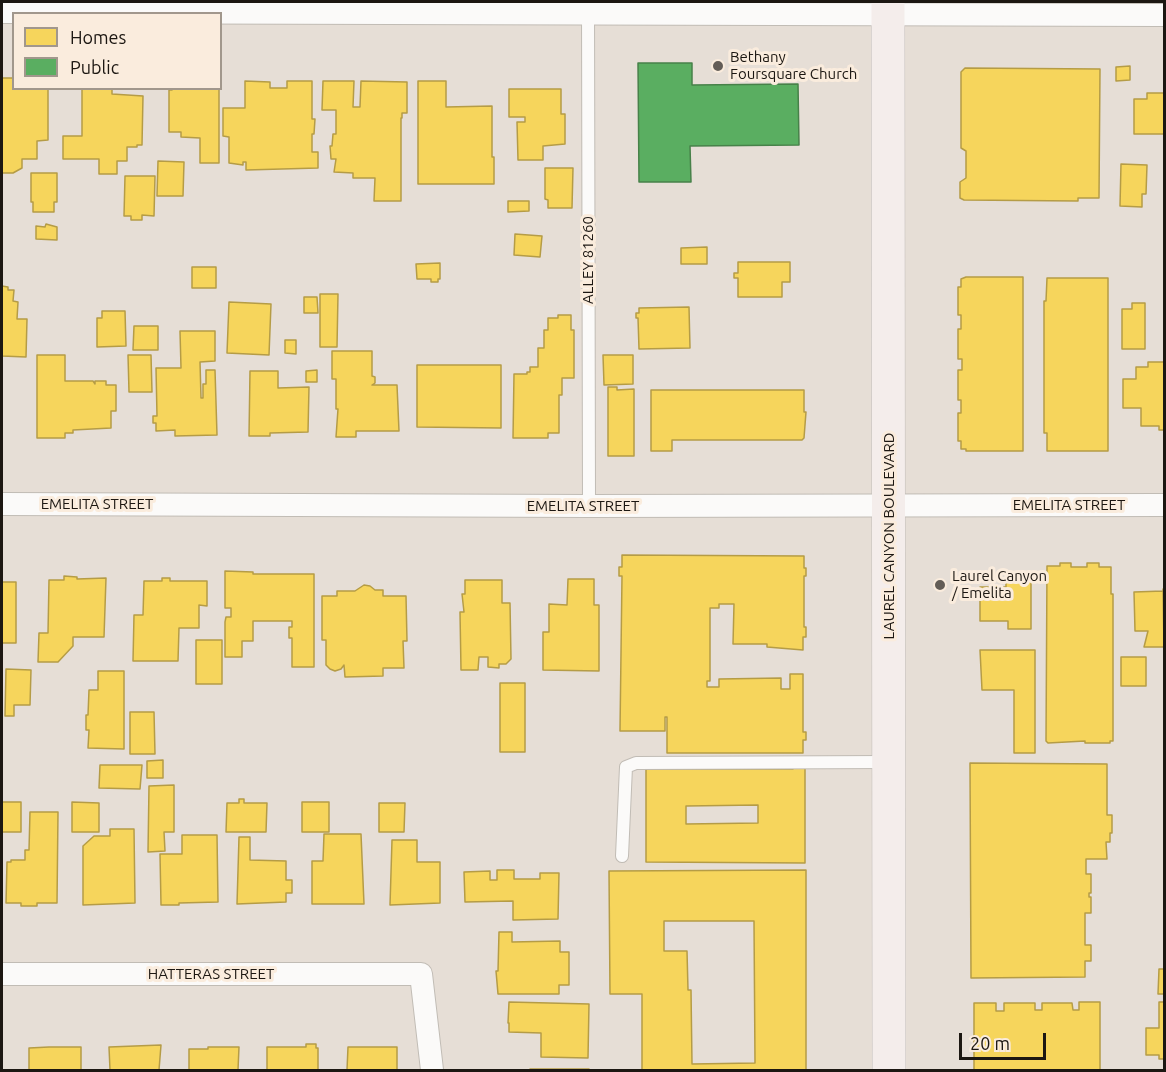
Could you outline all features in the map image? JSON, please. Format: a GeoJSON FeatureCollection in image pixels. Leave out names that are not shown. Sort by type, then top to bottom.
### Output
{"type":"FeatureCollection","features":[{"type":"Feature","properties":{"kind":"main road","name":"LAUREL CANYON BOULEVARD"},"geometry":{"type":"LineString","coordinates":[[888,7],[889,1071]]}},
{"type":"Feature","properties":{"kind":"street"},"geometry":{"type":"LineString","coordinates":[[2,12],[888,7],[1164,15]]}},
{"type":"Feature","properties":{"kind":"street","name":"EMELITA STREET"},"geometry":{"type":"LineString","coordinates":[[2,504],[1164,505]]}},
{"type":"Feature","properties":{"kind":"street","name":"HATTERAS STREET"},"geometry":{"type":"LineString","coordinates":[[2,974],[421,974],[432,1071]]}},
{"type":"Feature","properties":{"kind":"lane","name":"ALLEY 81260"},"geometry":{"type":"LineString","coordinates":[[588,8],[588,506]]}},
{"type":"Feature","properties":{"kind":"lane"},"geometry":{"type":"LineString","coordinates":[[622,856],[626,767],[636,763],[889,762]]}},
{"type":"Feature","properties":{"kind":"building: Homes"},"geometry":{"type":"Polygon","coordinates":[[[1130,66],[1130,80],[1116,81],[1116,67],[1130,66]]]}},
{"type":"Feature","properties":{"kind":"building: Homes"},"geometry":{"type":"Polygon","coordinates":[[[965,68],[1100,69],[1099,198],[1078,198],[1078,201],[964,200],[960,198],[960,182],[966,178],[966,151],[961,148],[961,72],[965,68]]]}},
{"type":"Feature","properties":{"kind":"building: Homes"},"geometry":{"type":"Polygon","coordinates":[[[2,78],[12,78],[12,90],[48,90],[48,140],[37,141],[37,159],[22,159],[22,168],[13,173],[2,173],[2,78]]]}},
{"type":"Feature","properties":{"kind":"building: Homes"},"geometry":{"type":"Polygon","coordinates":[[[245,81],[270,82],[270,88],[287,88],[287,81],[312,81],[312,119],[315,119],[312,152],[318,152],[318,168],[246,170],[246,162],[243,162],[243,165],[229,163],[229,137],[223,136],[223,108],[245,108],[245,81]]]}},
{"type":"Feature","properties":{"kind":"building: Homes"},"geometry":{"type":"Polygon","coordinates":[[[323,81],[354,81],[353,107],[360,107],[361,81],[407,82],[407,113],[402,113],[401,118],[401,201],[374,201],[375,178],[353,178],[353,173],[334,172],[336,159],[331,159],[330,146],[332,146],[333,134],[336,134],[336,110],[322,110],[323,81]]]}},
{"type":"Feature","properties":{"kind":"building: Homes"},"geometry":{"type":"Polygon","coordinates":[[[418,81],[446,81],[446,107],[492,106],[494,184],[418,184],[418,81]]]}},
{"type":"Feature","properties":{"kind":"building: Homes"},"geometry":{"type":"Polygon","coordinates":[[[509,89],[561,89],[561,114],[565,114],[565,144],[543,146],[543,160],[518,160],[517,122],[525,122],[525,117],[509,117],[509,89]]]}},
{"type":"Feature","properties":{"kind":"building: Homes"},"geometry":{"type":"Polygon","coordinates":[[[82,90],[112,90],[112,94],[143,96],[142,145],[127,147],[127,161],[117,161],[117,174],[99,174],[99,159],[63,159],[63,136],[82,136],[82,90]]]}},
{"type":"Feature","properties":{"kind":"building: Homes"},"geometry":{"type":"Polygon","coordinates":[[[169,90],[219,90],[219,163],[200,163],[200,138],[181,137],[181,132],[169,132],[169,90]]]}},
{"type":"Feature","properties":{"kind":"building: Homes"},"geometry":{"type":"Polygon","coordinates":[[[1147,93],[1164,93],[1164,134],[1134,134],[1134,99],[1147,99],[1147,93]]]}},
{"type":"Feature","properties":{"kind":"building: Homes"},"geometry":{"type":"Polygon","coordinates":[[[158,161],[184,162],[183,196],[157,196],[158,161]]]}},
{"type":"Feature","properties":{"kind":"building: Homes"},"geometry":{"type":"Polygon","coordinates":[[[1121,164],[1147,165],[1146,194],[1142,194],[1142,207],[1120,206],[1121,164]]]}},
{"type":"Feature","properties":{"kind":"building: Homes"},"geometry":{"type":"Polygon","coordinates":[[[545,168],[573,168],[572,208],[548,208],[548,200],[545,199],[545,168]]]}},
{"type":"Feature","properties":{"kind":"building: Homes"},"geometry":{"type":"Polygon","coordinates":[[[31,173],[57,173],[57,202],[54,202],[54,212],[33,212],[31,173]]]}},
{"type":"Feature","properties":{"kind":"building: Homes"},"geometry":{"type":"Polygon","coordinates":[[[125,176],[155,176],[154,216],[142,215],[142,220],[131,220],[131,216],[124,216],[125,176]]]}},
{"type":"Feature","properties":{"kind":"building: Homes"},"geometry":{"type":"Polygon","coordinates":[[[508,201],[529,201],[529,211],[508,212],[508,201]]]}},
{"type":"Feature","properties":{"kind":"building: Homes"},"geometry":{"type":"Polygon","coordinates":[[[46,224],[57,227],[57,240],[36,239],[36,226],[45,227],[46,224]]]}},
{"type":"Feature","properties":{"kind":"building: Homes"},"geometry":{"type":"Polygon","coordinates":[[[515,234],[542,236],[540,257],[514,255],[515,234]]]}},
{"type":"Feature","properties":{"kind":"building: Homes"},"geometry":{"type":"Polygon","coordinates":[[[707,247],[707,264],[681,264],[681,248],[707,247]]]}},
{"type":"Feature","properties":{"kind":"building: Homes"},"geometry":{"type":"Polygon","coordinates":[[[738,262],[790,262],[790,282],[782,282],[782,297],[738,297],[738,278],[734,278],[734,273],[738,273],[738,262]]]}},
{"type":"Feature","properties":{"kind":"building: Homes"},"geometry":{"type":"Polygon","coordinates":[[[440,263],[438,282],[431,282],[431,279],[417,279],[416,264],[440,263]]]}},
{"type":"Feature","properties":{"kind":"building: Homes"},"geometry":{"type":"Polygon","coordinates":[[[192,267],[216,267],[216,288],[192,288],[192,267]]]}},
{"type":"Feature","properties":{"kind":"building: Homes"},"geometry":{"type":"Polygon","coordinates":[[[966,277],[1023,277],[1023,451],[966,451],[966,449],[961,449],[961,441],[958,441],[958,413],[961,413],[961,400],[958,400],[958,370],[962,370],[962,359],[958,359],[958,329],[961,329],[961,315],[958,315],[958,287],[961,287],[961,279],[966,277]]]}},
{"type":"Feature","properties":{"kind":"building: Homes"},"geometry":{"type":"Polygon","coordinates":[[[1047,278],[1108,278],[1108,451],[1047,451],[1047,433],[1044,433],[1044,301],[1046,301],[1047,278]]]}},
{"type":"Feature","properties":{"kind":"building: Homes"},"geometry":{"type":"Polygon","coordinates":[[[2,286],[8,287],[8,290],[14,290],[13,301],[18,302],[17,319],[27,319],[26,357],[2,356],[2,286]]]}},
{"type":"Feature","properties":{"kind":"building: Homes"},"geometry":{"type":"Polygon","coordinates":[[[320,294],[338,294],[337,347],[320,347],[320,294]]]}},
{"type":"Feature","properties":{"kind":"building: Homes"},"geometry":{"type":"Polygon","coordinates":[[[304,297],[317,297],[318,313],[304,313],[304,297]]]}},
{"type":"Feature","properties":{"kind":"building: Homes"},"geometry":{"type":"Polygon","coordinates":[[[229,302],[271,304],[269,355],[227,353],[229,302]]]}},
{"type":"Feature","properties":{"kind":"building: Homes"},"geometry":{"type":"Polygon","coordinates":[[[1132,303],[1145,303],[1145,349],[1122,349],[1122,309],[1132,309],[1132,303]]]}},
{"type":"Feature","properties":{"kind":"building: Homes"},"geometry":{"type":"Polygon","coordinates":[[[689,307],[690,348],[639,349],[636,313],[639,313],[639,308],[689,307]]]}},
{"type":"Feature","properties":{"kind":"building: Homes"},"geometry":{"type":"Polygon","coordinates":[[[102,311],[125,311],[126,346],[97,347],[97,318],[102,318],[102,311]]]}},
{"type":"Feature","properties":{"kind":"building: Homes"},"geometry":{"type":"Polygon","coordinates":[[[558,315],[571,315],[571,330],[574,330],[574,378],[562,378],[562,395],[559,395],[559,433],[548,433],[548,438],[513,438],[514,374],[527,374],[530,372],[530,367],[538,367],[538,348],[544,348],[544,330],[548,330],[548,318],[558,318],[558,315]]]}},
{"type":"Feature","properties":{"kind":"building: Homes"},"geometry":{"type":"Polygon","coordinates":[[[134,326],[158,326],[158,350],[133,350],[134,326]]]}},
{"type":"Feature","properties":{"kind":"building: Homes"},"geometry":{"type":"Polygon","coordinates":[[[180,331],[215,331],[215,361],[200,362],[201,398],[203,398],[203,384],[206,384],[206,370],[215,370],[217,435],[175,436],[175,430],[156,431],[156,423],[153,423],[153,416],[157,416],[156,368],[181,368],[180,331]]]}},
{"type":"Feature","properties":{"kind":"building: Homes"},"geometry":{"type":"Polygon","coordinates":[[[285,340],[296,340],[296,354],[285,353],[285,340]]]}},
{"type":"Feature","properties":{"kind":"building: Homes"},"geometry":{"type":"Polygon","coordinates":[[[332,351],[372,351],[372,376],[375,377],[375,383],[372,385],[397,385],[399,431],[356,431],[356,437],[336,437],[338,409],[336,409],[336,379],[332,379],[332,351]]]}},
{"type":"Feature","properties":{"kind":"building: Homes"},"geometry":{"type":"Polygon","coordinates":[[[37,355],[65,355],[65,381],[93,381],[95,384],[95,381],[106,381],[106,385],[116,385],[116,411],[111,411],[111,428],[73,430],[73,433],[65,433],[65,438],[37,438],[37,355]]]}},
{"type":"Feature","properties":{"kind":"building: Homes"},"geometry":{"type":"Polygon","coordinates":[[[128,355],[151,355],[152,392],[129,392],[128,355]]]}},
{"type":"Feature","properties":{"kind":"building: Homes"},"geometry":{"type":"Polygon","coordinates":[[[603,355],[633,355],[633,384],[604,385],[603,355]]]}},
{"type":"Feature","properties":{"kind":"building: Homes"},"geometry":{"type":"Polygon","coordinates":[[[1148,362],[1164,362],[1164,430],[1159,430],[1159,426],[1141,426],[1141,408],[1123,408],[1123,379],[1136,379],[1136,367],[1148,367],[1148,362]]]}},
{"type":"Feature","properties":{"kind":"building: Homes"},"geometry":{"type":"Polygon","coordinates":[[[417,365],[501,365],[501,428],[417,427],[417,365]]]}},
{"type":"Feature","properties":{"kind":"building: Homes"},"geometry":{"type":"Polygon","coordinates":[[[317,370],[317,382],[306,382],[306,371],[317,370]]]}},
{"type":"Feature","properties":{"kind":"building: Homes"},"geometry":{"type":"Polygon","coordinates":[[[250,371],[278,371],[278,388],[309,387],[308,432],[249,436],[250,371]]]}},
{"type":"Feature","properties":{"kind":"building: Homes"},"geometry":{"type":"Polygon","coordinates":[[[608,387],[617,387],[617,390],[634,389],[634,456],[608,456],[608,387]]]}},
{"type":"Feature","properties":{"kind":"building: Homes"},"geometry":{"type":"Polygon","coordinates":[[[651,390],[804,390],[804,412],[806,412],[804,438],[802,440],[672,440],[672,451],[651,451],[651,390]]]}},
{"type":"Feature","properties":{"kind":"building: Homes"},"geometry":{"type":"Polygon","coordinates":[[[622,555],[804,556],[806,637],[803,637],[803,650],[767,647],[767,644],[733,644],[734,604],[719,604],[719,608],[710,608],[710,681],[707,681],[707,687],[719,687],[719,679],[781,678],[781,689],[790,689],[790,674],[803,674],[803,732],[806,732],[806,740],[803,740],[803,753],[667,753],[667,717],[665,717],[665,731],[620,731],[622,576],[619,576],[619,567],[622,567],[622,555]]]}},
{"type":"Feature","properties":{"kind":"building: Homes"},"geometry":{"type":"Polygon","coordinates":[[[1060,563],[1071,563],[1071,567],[1087,567],[1087,563],[1099,563],[1099,567],[1111,567],[1113,741],[1110,743],[1085,743],[1085,741],[1048,743],[1046,741],[1047,566],[1060,566],[1060,563]]]}},
{"type":"Feature","properties":{"kind":"building: Homes"},"geometry":{"type":"Polygon","coordinates":[[[225,571],[253,572],[253,574],[314,574],[314,667],[292,667],[292,638],[289,638],[289,627],[292,627],[292,621],[253,621],[253,641],[242,641],[242,657],[225,657],[225,622],[226,617],[231,617],[231,608],[225,608],[225,571]]]}},
{"type":"Feature","properties":{"kind":"building: Homes"},"geometry":{"type":"Polygon","coordinates":[[[64,576],[77,577],[77,579],[106,578],[104,637],[73,637],[73,646],[58,662],[38,662],[39,633],[48,633],[49,580],[64,580],[64,576]]]}},
{"type":"Feature","properties":{"kind":"building: Homes"},"geometry":{"type":"Polygon","coordinates":[[[162,578],[170,578],[170,581],[207,581],[207,606],[199,605],[199,628],[179,628],[178,661],[133,661],[134,615],[143,615],[144,581],[162,581],[162,578]]]}},
{"type":"Feature","properties":{"kind":"building: Homes"},"geometry":{"type":"Polygon","coordinates":[[[568,579],[594,579],[594,605],[599,605],[599,671],[543,670],[543,632],[549,632],[549,604],[567,605],[568,579]]]}},
{"type":"Feature","properties":{"kind":"building: Homes"},"geometry":{"type":"Polygon","coordinates":[[[1006,579],[1031,579],[1031,629],[1008,629],[1008,621],[980,621],[980,587],[1006,587],[1006,579]]]}},
{"type":"Feature","properties":{"kind":"building: Homes"},"geometry":{"type":"Polygon","coordinates":[[[465,580],[502,580],[502,603],[510,603],[511,659],[506,664],[499,664],[499,668],[488,667],[488,657],[479,657],[478,670],[461,670],[460,612],[464,612],[462,594],[465,594],[465,580]]]}},
{"type":"Feature","properties":{"kind":"building: Homes"},"geometry":{"type":"Polygon","coordinates":[[[2,582],[16,582],[16,643],[2,643],[2,582]]]}},
{"type":"Feature","properties":{"kind":"building: Homes"},"geometry":{"type":"Polygon","coordinates":[[[364,585],[375,590],[383,590],[383,596],[406,596],[407,641],[403,641],[404,668],[383,668],[383,676],[345,677],[344,665],[335,671],[326,665],[326,640],[322,640],[322,596],[337,596],[337,591],[355,591],[364,585]]]}},
{"type":"Feature","properties":{"kind":"building: Homes"},"geometry":{"type":"Polygon","coordinates":[[[1163,589],[1164,647],[1144,647],[1148,631],[1135,631],[1134,592],[1163,591],[1163,589]]]}},
{"type":"Feature","properties":{"kind":"building: Homes"},"geometry":{"type":"Polygon","coordinates":[[[196,640],[222,640],[222,684],[196,684],[196,640]]]}},
{"type":"Feature","properties":{"kind":"building: Homes"},"geometry":{"type":"Polygon","coordinates":[[[980,650],[1035,650],[1035,753],[1014,753],[1014,690],[982,690],[980,650]]]}},
{"type":"Feature","properties":{"kind":"building: Homes"},"geometry":{"type":"Polygon","coordinates":[[[1121,657],[1146,657],[1146,686],[1121,686],[1121,657]]]}},
{"type":"Feature","properties":{"kind":"building: Homes"},"geometry":{"type":"Polygon","coordinates":[[[6,669],[31,670],[30,705],[14,705],[14,716],[5,716],[6,669]]]}},
{"type":"Feature","properties":{"kind":"building: Homes"},"geometry":{"type":"Polygon","coordinates":[[[98,671],[124,671],[124,749],[88,748],[89,730],[86,730],[86,715],[88,715],[89,690],[98,690],[98,671]]]}},
{"type":"Feature","properties":{"kind":"building: Homes"},"geometry":{"type":"Polygon","coordinates":[[[500,683],[525,683],[525,752],[500,752],[500,683]]]}},
{"type":"Feature","properties":{"kind":"building: Homes"},"geometry":{"type":"Polygon","coordinates":[[[130,712],[154,712],[155,754],[130,754],[130,712]]]}},
{"type":"Feature","properties":{"kind":"building: Homes"},"geometry":{"type":"Polygon","coordinates":[[[163,760],[163,778],[147,778],[147,761],[163,760]]]}},
{"type":"Feature","properties":{"kind":"building: Homes"},"geometry":{"type":"Polygon","coordinates":[[[970,763],[1107,764],[1107,815],[1112,815],[1112,833],[1110,833],[1110,842],[1106,842],[1107,859],[1086,859],[1086,874],[1091,874],[1089,897],[1091,897],[1091,913],[1085,913],[1085,945],[1091,945],[1091,961],[1085,961],[1085,977],[971,978],[970,763]]]}},
{"type":"Feature","properties":{"kind":"building: Homes"},"geometry":{"type":"Polygon","coordinates":[[[100,765],[142,765],[140,789],[99,788],[100,765]]]}},
{"type":"Feature","properties":{"kind":"building: Homes"},"geometry":{"type":"Polygon","coordinates":[[[793,767],[805,767],[805,863],[646,862],[646,769],[793,769],[793,767]],[[758,805],[686,806],[686,824],[758,823],[758,805]]]}},
{"type":"Feature","properties":{"kind":"building: Homes"},"geometry":{"type":"Polygon","coordinates":[[[174,785],[174,832],[164,832],[165,851],[148,852],[149,786],[174,785]]]}},
{"type":"Feature","properties":{"kind":"building: Homes"},"geometry":{"type":"Polygon","coordinates":[[[239,799],[244,799],[244,803],[267,803],[266,832],[226,832],[227,803],[239,803],[239,799]]]}},
{"type":"Feature","properties":{"kind":"building: Homes"},"geometry":{"type":"Polygon","coordinates":[[[2,802],[21,802],[21,832],[2,832],[2,802]]]}},
{"type":"Feature","properties":{"kind":"building: Homes"},"geometry":{"type":"Polygon","coordinates":[[[72,802],[99,803],[99,832],[72,832],[72,802]]]}},
{"type":"Feature","properties":{"kind":"building: Homes"},"geometry":{"type":"Polygon","coordinates":[[[302,802],[329,802],[329,832],[302,832],[302,802]]]}},
{"type":"Feature","properties":{"kind":"building: Homes"},"geometry":{"type":"Polygon","coordinates":[[[379,803],[405,803],[404,832],[379,832],[379,803]]]}},
{"type":"Feature","properties":{"kind":"building: Homes"},"geometry":{"type":"Polygon","coordinates":[[[30,812],[58,812],[57,903],[21,906],[21,903],[6,903],[7,862],[25,860],[25,850],[29,850],[30,812]]]}},
{"type":"Feature","properties":{"kind":"building: Homes"},"geometry":{"type":"Polygon","coordinates":[[[110,829],[134,829],[135,903],[83,905],[83,846],[94,836],[110,836],[110,829]]]}},
{"type":"Feature","properties":{"kind":"building: Homes"},"geometry":{"type":"Polygon","coordinates":[[[324,834],[361,834],[364,904],[312,904],[312,861],[323,861],[324,834]]]}},
{"type":"Feature","properties":{"kind":"building: Homes"},"geometry":{"type":"Polygon","coordinates":[[[182,835],[217,835],[218,902],[161,905],[160,854],[182,854],[182,835]]]}},
{"type":"Feature","properties":{"kind":"building: Homes"},"geometry":{"type":"Polygon","coordinates":[[[239,837],[250,837],[250,860],[286,861],[286,880],[292,880],[292,893],[286,893],[286,902],[237,904],[239,837]]]}},
{"type":"Feature","properties":{"kind":"building: Homes"},"geometry":{"type":"Polygon","coordinates":[[[392,840],[417,840],[417,862],[440,862],[440,903],[390,905],[392,840]]]}},
{"type":"Feature","properties":{"kind":"building: Homes"},"geometry":{"type":"Polygon","coordinates":[[[497,870],[514,870],[514,879],[540,879],[540,873],[559,873],[558,919],[513,920],[513,901],[465,902],[464,872],[490,871],[490,880],[497,880],[497,870]]]}},
{"type":"Feature","properties":{"kind":"building: Homes"},"geometry":{"type":"Polygon","coordinates":[[[806,870],[806,1070],[642,1070],[642,994],[610,994],[609,871],[806,870]],[[664,921],[664,951],[687,951],[688,990],[691,990],[692,1064],[755,1063],[754,921],[664,921]]]}},
{"type":"Feature","properties":{"kind":"building: Homes"},"geometry":{"type":"Polygon","coordinates":[[[499,932],[512,932],[512,942],[560,941],[560,952],[569,952],[569,985],[559,985],[559,994],[498,994],[496,971],[498,971],[499,932]]]}},
{"type":"Feature","properties":{"kind":"building: Homes"},"geometry":{"type":"Polygon","coordinates":[[[1159,969],[1164,969],[1164,994],[1158,994],[1159,969]]]}},
{"type":"Feature","properties":{"kind":"building: Homes"},"geometry":{"type":"Polygon","coordinates":[[[509,1002],[589,1004],[588,1058],[541,1057],[541,1033],[509,1032],[509,1002]]]}},
{"type":"Feature","properties":{"kind":"building: Homes"},"geometry":{"type":"Polygon","coordinates":[[[1079,1002],[1100,1002],[1100,1070],[974,1070],[974,1003],[996,1003],[996,1011],[1004,1011],[1004,1003],[1035,1003],[1035,1010],[1042,1010],[1042,1003],[1072,1003],[1073,1010],[1079,1010],[1079,1002]]]}},
{"type":"Feature","properties":{"kind":"building: Homes"},"geometry":{"type":"Polygon","coordinates":[[[1159,1002],[1164,1002],[1164,1059],[1159,1059],[1159,1055],[1146,1055],[1146,1028],[1159,1028],[1159,1002]]]}},
{"type":"Feature","properties":{"kind":"building: Homes"},"geometry":{"type":"Polygon","coordinates":[[[306,1044],[316,1044],[318,1048],[318,1070],[267,1070],[267,1047],[306,1047],[306,1044]]]}},
{"type":"Feature","properties":{"kind":"building: Homes"},"geometry":{"type":"Polygon","coordinates":[[[161,1045],[159,1070],[110,1070],[109,1047],[161,1045]]]}},
{"type":"Feature","properties":{"kind":"building: Homes"},"geometry":{"type":"Polygon","coordinates":[[[81,1047],[81,1070],[29,1070],[29,1048],[81,1047]]]}},
{"type":"Feature","properties":{"kind":"building: Homes"},"geometry":{"type":"Polygon","coordinates":[[[208,1047],[239,1047],[238,1070],[189,1070],[189,1049],[208,1049],[208,1047]]]}},
{"type":"Feature","properties":{"kind":"building: Homes"},"geometry":{"type":"Polygon","coordinates":[[[348,1047],[397,1047],[397,1070],[347,1070],[348,1047]]]}},
{"type":"Feature","properties":{"kind":"building: Homes"},"geometry":{"type":"Polygon","coordinates":[[[589,1069],[589,1070],[530,1070],[589,1069]]]}},
{"type":"Feature","properties":{"kind":"building: Public"},"geometry":{"type":"Polygon","coordinates":[[[638,63],[692,63],[692,85],[798,84],[799,145],[690,146],[691,182],[639,182],[638,63]]]}},
{"type":"Feature","properties":{"kind":"place","name":"Bethany Foursquare Church"},"geometry":{"type":"Point","coordinates":[718,66]}},
{"type":"Feature","properties":{"kind":"place","name":"Laurel Canyon / Emelita"},"geometry":{"type":"Point","coordinates":[940,585]}}]}
